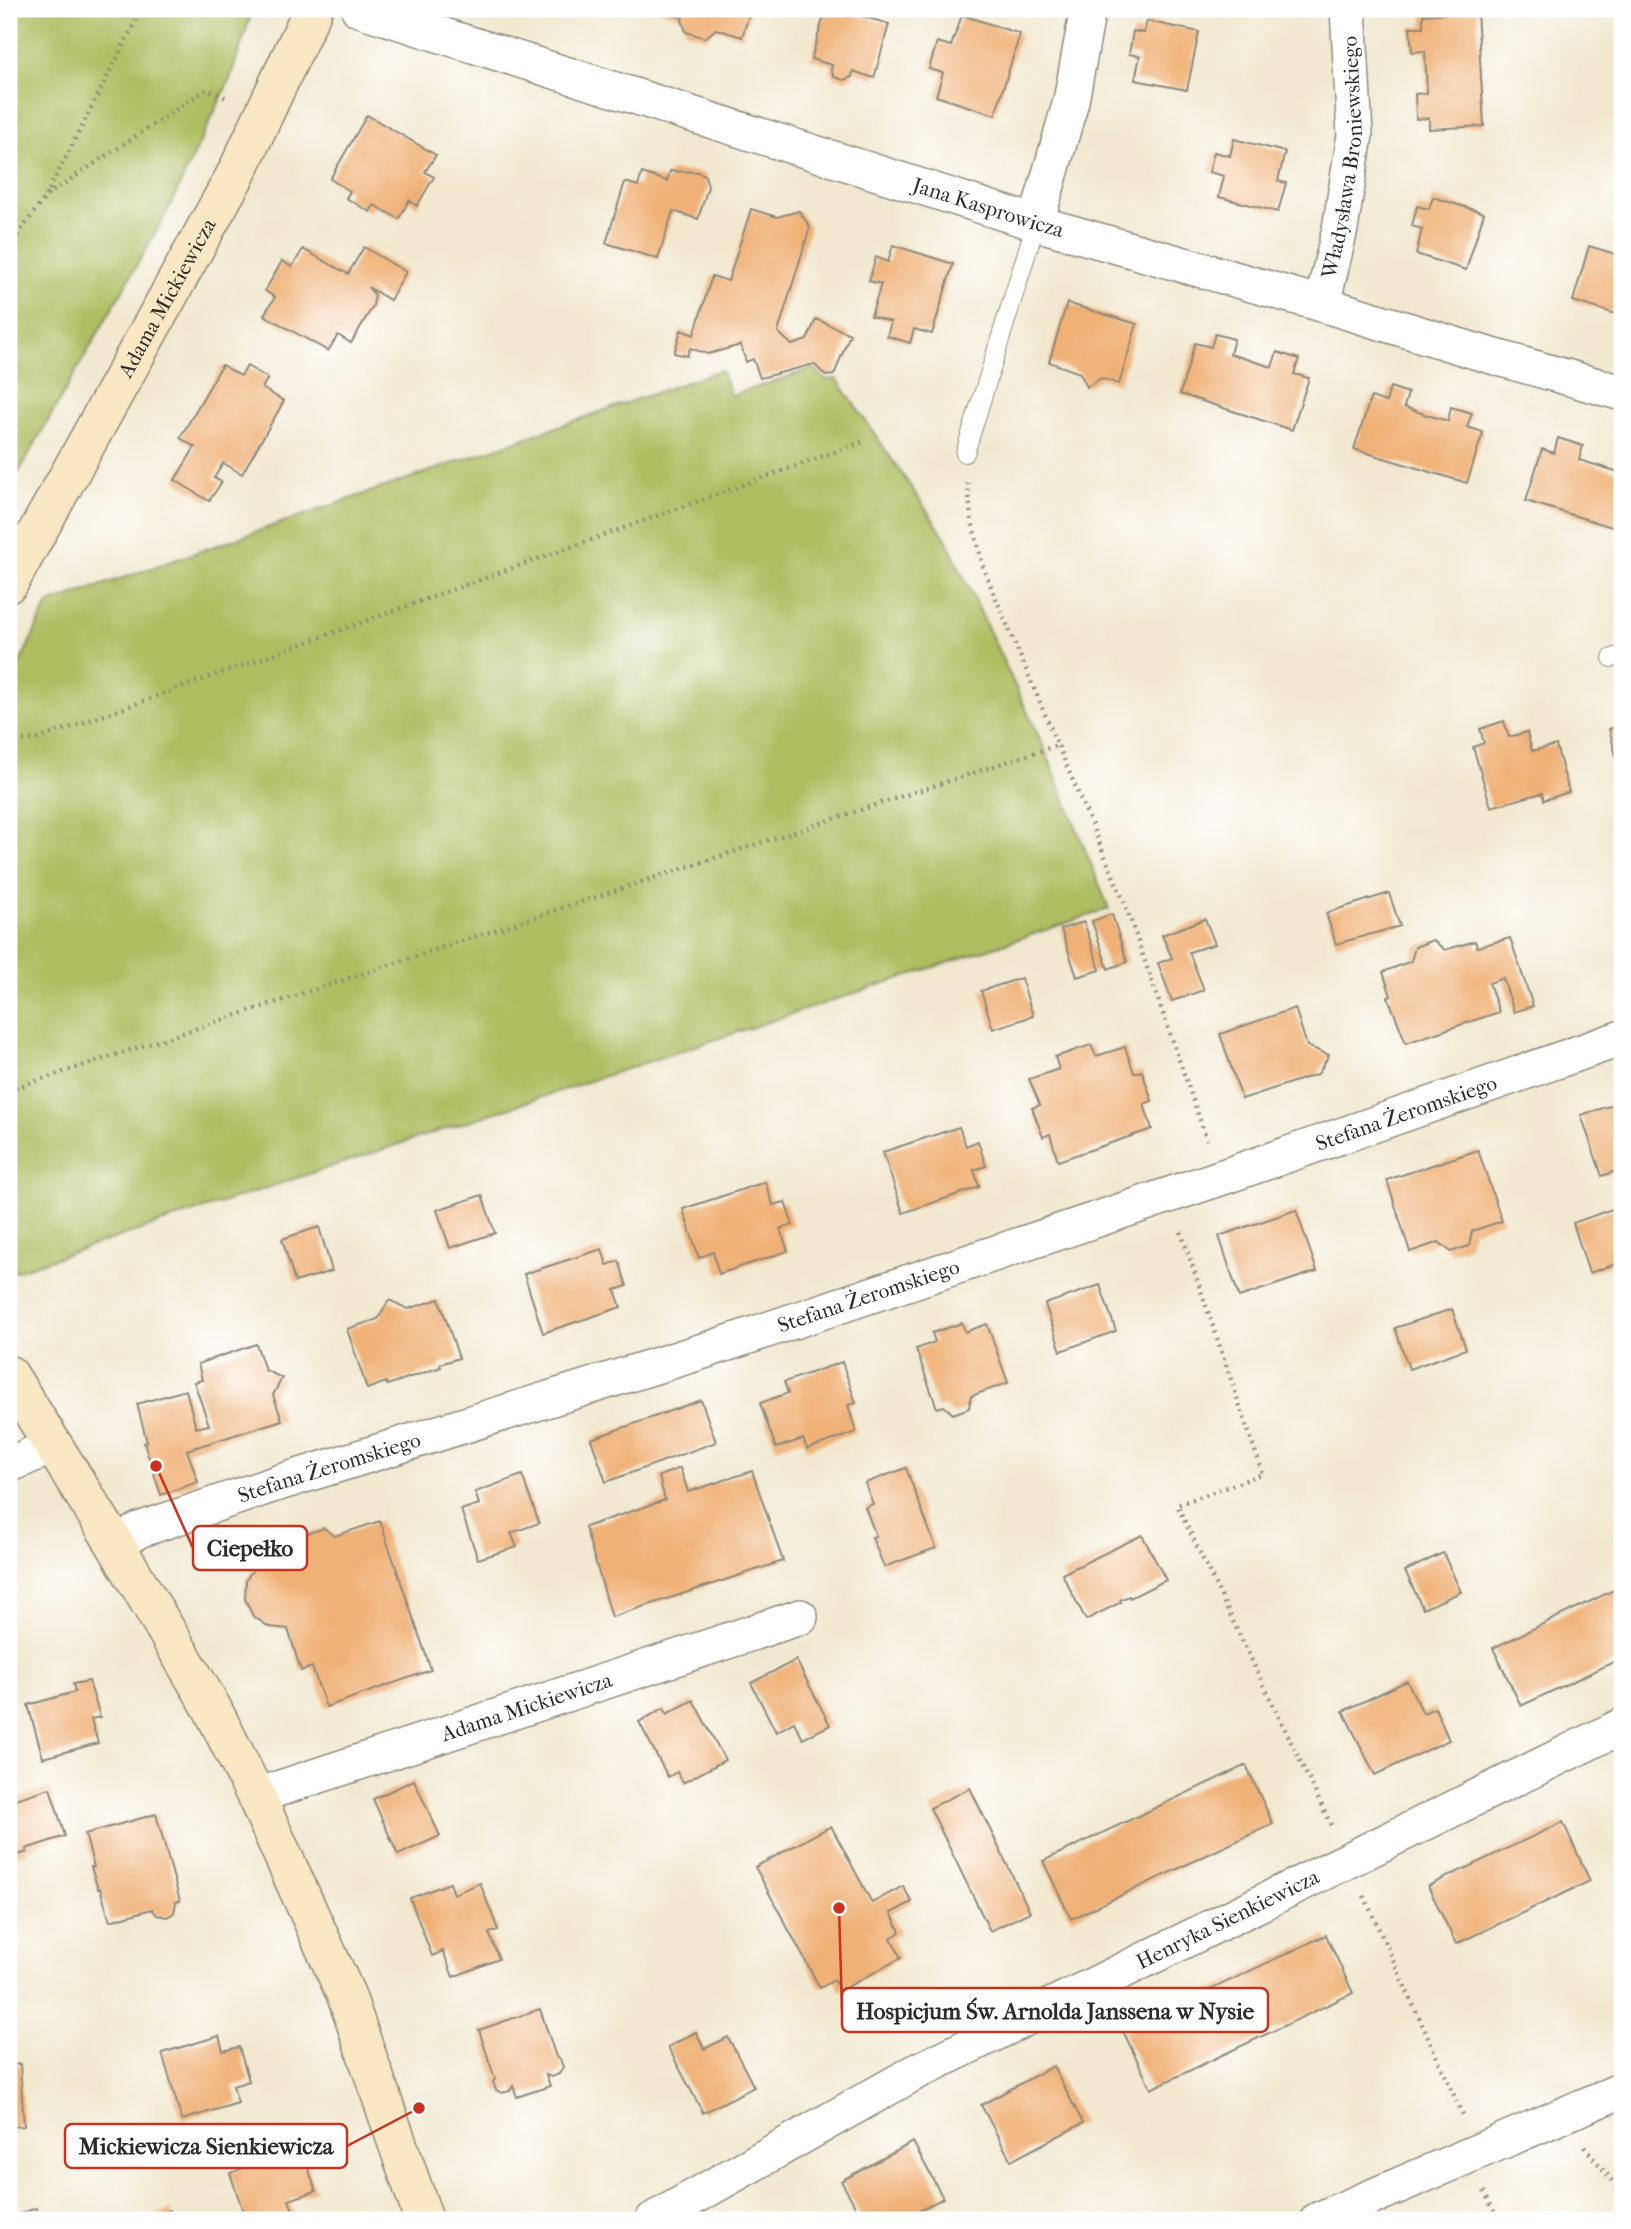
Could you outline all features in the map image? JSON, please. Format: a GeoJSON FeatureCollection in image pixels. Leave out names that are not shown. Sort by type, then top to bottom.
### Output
{"type":"FeatureCollection","features":[{"type":"Feature","properties":{"kind":"street","name":"Adama Mickiewicza"},"geometry":{"type":"LineString","coordinates":[[9,583],[236,174],[313,9]]}},
{"type":"Feature","properties":{"kind":"street","name":"Jana Kasprowicza"},"geometry":{"type":"LineString","coordinates":[[359,9],[1036,223],[1622,393]]}},
{"type":"Feature","properties":{"kind":"street"},"geometry":{"type":"LineString","coordinates":[[1036,223],[1071,101],[1088,9]]}},
{"type":"Feature","properties":{"kind":"street","name":"Władysława Broniewskiego"},"geometry":{"type":"LineString","coordinates":[[1322,304],[1340,229],[1355,135],[1348,9]]}},
{"type":"Feature","properties":{"kind":"street","name":"Stefana Żeromskiego"},"geometry":{"type":"LineString","coordinates":[[115,1544],[139,1530],[275,1483],[713,1348],[1220,1178],[1622,1038]]}},
{"type":"Feature","properties":{"kind":"street"},"geometry":{"type":"LineString","coordinates":[[9,1375],[115,1544],[212,1708],[256,1796],[346,1995],[424,2220]]}},
{"type":"Feature","properties":{"kind":"street"},"geometry":{"type":"LineString","coordinates":[[9,1465],[54,1446]]}},
{"type":"Feature","properties":{"kind":"street","name":"Adama Mickiewicza"},"geometry":{"type":"LineString","coordinates":[[256,1796],[800,1618]]}},
{"type":"Feature","properties":{"kind":"street","name":"Henryka Sienkiewicza"},"geometry":{"type":"LineString","coordinates":[[653,2220],[914,2073],[1622,1726]]}},
{"type":"Feature","properties":{"kind":"street"},"geometry":{"type":"LineString","coordinates":[[1318,2220],[1622,2090]]}},
{"type":"Feature","properties":{"kind":"lane"},"geometry":{"type":"LineString","coordinates":[[965,453],[1036,223]]}},
{"type":"Feature","properties":{"kind":"path"},"geometry":{"type":"LineString","coordinates":[[9,247],[46,196],[142,9]]}},
{"type":"Feature","properties":{"kind":"path"},"geometry":{"type":"LineString","coordinates":[[46,196],[207,89],[228,100]]}},
{"type":"Feature","properties":{"kind":"path"},"geometry":{"type":"LineString","coordinates":[[9,741],[38,739],[865,441]]}},
{"type":"Feature","properties":{"kind":"path"},"geometry":{"type":"LineString","coordinates":[[965,453],[971,518],[984,570],[1125,904],[1220,1178]]}},
{"type":"Feature","properties":{"kind":"path"},"geometry":{"type":"LineString","coordinates":[[9,1090],[1058,745]]}},
{"type":"Feature","properties":{"kind":"path"},"geometry":{"type":"LineString","coordinates":[[1169,1195],[1263,1474],[1177,1505],[1348,1862],[1479,2150],[1475,2175],[1498,2220]]}},
{"type":"Feature","properties":{"kind":"path"},"geometry":{"type":"LineString","coordinates":[[1558,2117],[1622,2192]]}},
{"type":"Feature","properties":{"kind":"green space"},"geometry":{"type":"Polygon","coordinates":[[[9,9],[253,9],[230,79],[166,214],[9,489],[9,9]]]}},
{"type":"Feature","properties":{"kind":"green space"},"geometry":{"type":"Polygon","coordinates":[[[814,368],[826,380],[837,379],[945,537],[1045,750],[1109,909],[10,1273],[9,686],[48,604],[721,370],[731,396],[814,368]]]}},
{"type":"Feature","properties":{"kind":"building"},"geometry":{"type":"Polygon","coordinates":[[[655,9],[751,9],[742,37],[716,29],[705,38],[686,32],[683,18],[655,9]]]}},
{"type":"Feature","properties":{"kind":"building"},"geometry":{"type":"Polygon","coordinates":[[[826,9],[837,9],[889,24],[874,78],[853,71],[852,77],[844,80],[834,77],[832,65],[811,59],[826,9]]]}},
{"type":"Feature","properties":{"kind":"building"},"geometry":{"type":"Polygon","coordinates":[[[1477,11],[1484,126],[1429,129],[1429,118],[1416,119],[1415,94],[1427,93],[1425,51],[1412,52],[1410,27],[1423,27],[1423,15],[1477,11]]]}},
{"type":"Feature","properties":{"kind":"building"},"geometry":{"type":"Polygon","coordinates":[[[962,15],[1020,34],[995,115],[936,96],[943,73],[929,69],[937,42],[951,46],[962,15]]]}},
{"type":"Feature","properties":{"kind":"building"},"geometry":{"type":"Polygon","coordinates":[[[1147,21],[1199,32],[1187,90],[1135,80],[1140,56],[1129,54],[1133,31],[1144,33],[1147,21]]]}},
{"type":"Feature","properties":{"kind":"building"},"geometry":{"type":"Polygon","coordinates":[[[367,115],[436,155],[425,172],[434,177],[417,206],[409,200],[399,219],[374,205],[370,212],[346,198],[350,191],[330,179],[367,115]]]}},
{"type":"Feature","properties":{"kind":"building"},"geometry":{"type":"Polygon","coordinates":[[[1234,139],[1285,152],[1278,181],[1286,183],[1278,212],[1219,197],[1224,176],[1209,172],[1214,152],[1230,156],[1234,139]]]}},
{"type":"Feature","properties":{"kind":"building"},"geometry":{"type":"Polygon","coordinates":[[[670,171],[698,172],[705,175],[708,187],[698,219],[673,211],[658,259],[606,243],[625,182],[638,186],[642,173],[667,181],[670,171]]]}},
{"type":"Feature","properties":{"kind":"building"},"geometry":{"type":"Polygon","coordinates":[[[1433,197],[1484,213],[1466,270],[1416,254],[1422,229],[1412,226],[1417,206],[1429,209],[1433,197]]]}},
{"type":"Feature","properties":{"kind":"building"},"geometry":{"type":"Polygon","coordinates":[[[751,209],[777,217],[799,211],[810,227],[778,332],[792,345],[807,340],[816,319],[850,334],[834,375],[826,376],[814,364],[760,378],[753,359],[746,362],[741,345],[708,354],[690,348],[687,356],[674,353],[681,330],[694,335],[712,276],[728,281],[751,209]]]}},
{"type":"Feature","properties":{"kind":"building"},"geometry":{"type":"Polygon","coordinates":[[[893,245],[953,264],[932,334],[914,329],[910,343],[887,336],[891,322],[871,316],[881,284],[869,281],[876,257],[888,262],[893,245]]]}},
{"type":"Feature","properties":{"kind":"building"},"geometry":{"type":"Polygon","coordinates":[[[1589,246],[1622,256],[1622,316],[1573,301],[1589,246]]]}},
{"type":"Feature","properties":{"kind":"building"},"geometry":{"type":"Polygon","coordinates":[[[364,247],[406,272],[390,300],[368,287],[375,295],[373,306],[351,343],[338,335],[328,351],[264,315],[275,297],[265,291],[282,261],[292,267],[303,249],[348,274],[364,247]]]}},
{"type":"Feature","properties":{"kind":"building"},"geometry":{"type":"Polygon","coordinates":[[[1067,303],[1137,324],[1119,384],[1101,378],[1087,387],[1080,373],[1049,362],[1067,303]]]}},
{"type":"Feature","properties":{"kind":"building"},"geometry":{"type":"Polygon","coordinates":[[[1215,334],[1234,339],[1230,354],[1272,367],[1277,352],[1299,359],[1294,374],[1309,378],[1292,430],[1180,394],[1195,343],[1211,347],[1215,334]]]}},
{"type":"Feature","properties":{"kind":"building"},"geometry":{"type":"Polygon","coordinates":[[[222,365],[241,376],[247,366],[268,378],[262,388],[284,401],[242,474],[223,463],[214,478],[222,482],[209,501],[175,480],[195,447],[180,438],[222,365]]]}},
{"type":"Feature","properties":{"kind":"building"},"geometry":{"type":"Polygon","coordinates":[[[1390,387],[1408,393],[1404,407],[1427,415],[1448,421],[1451,407],[1472,413],[1467,427],[1483,432],[1467,483],[1354,449],[1371,397],[1386,402],[1390,387]]]}},
{"type":"Feature","properties":{"kind":"building"},"geometry":{"type":"Polygon","coordinates":[[[1558,438],[1583,446],[1579,460],[1619,472],[1622,464],[1622,530],[1526,501],[1542,449],[1554,453],[1558,438]]]}},
{"type":"Feature","properties":{"kind":"building"},"geometry":{"type":"Polygon","coordinates":[[[1504,721],[1509,737],[1527,732],[1532,751],[1556,745],[1569,792],[1544,800],[1542,793],[1491,807],[1473,747],[1484,743],[1480,729],[1504,721]]]}},
{"type":"Feature","properties":{"kind":"building"},"geometry":{"type":"Polygon","coordinates":[[[1622,726],[1622,775],[1621,775],[1609,729],[1622,726]]]}},
{"type":"Feature","properties":{"kind":"building"},"geometry":{"type":"Polygon","coordinates":[[[1389,893],[1400,926],[1336,944],[1326,913],[1389,893]]]}},
{"type":"Feature","properties":{"kind":"building"},"geometry":{"type":"Polygon","coordinates":[[[1112,914],[1127,962],[1108,969],[1092,921],[1112,914]]]}},
{"type":"Feature","properties":{"kind":"building"},"geometry":{"type":"Polygon","coordinates":[[[1205,919],[1215,944],[1189,952],[1204,990],[1172,1001],[1158,963],[1172,958],[1162,935],[1205,919]]]}},
{"type":"Feature","properties":{"kind":"building"},"geometry":{"type":"Polygon","coordinates":[[[1084,922],[1100,970],[1077,977],[1061,929],[1084,922]]]}},
{"type":"Feature","properties":{"kind":"building"},"geometry":{"type":"Polygon","coordinates":[[[1510,938],[1533,1006],[1514,1012],[1503,978],[1489,983],[1499,1012],[1406,1043],[1388,997],[1391,996],[1383,972],[1411,961],[1415,947],[1433,940],[1445,950],[1475,941],[1477,947],[1510,938]]]}},
{"type":"Feature","properties":{"kind":"building"},"geometry":{"type":"Polygon","coordinates":[[[1021,978],[1033,1016],[993,1029],[981,991],[1021,978]]]}},
{"type":"Feature","properties":{"kind":"building"},"geometry":{"type":"Polygon","coordinates":[[[1295,1008],[1307,1046],[1329,1055],[1318,1074],[1242,1099],[1220,1034],[1295,1008]]]}},
{"type":"Feature","properties":{"kind":"building"},"geometry":{"type":"Polygon","coordinates":[[[1091,1045],[1096,1056],[1125,1047],[1134,1073],[1142,1071],[1152,1101],[1144,1104],[1152,1129],[1058,1161],[1050,1134],[1043,1137],[1032,1108],[1040,1105],[1029,1079],[1059,1069],[1055,1057],[1091,1045]]]}},
{"type":"Feature","properties":{"kind":"building"},"geometry":{"type":"Polygon","coordinates":[[[1622,1102],[1622,1169],[1602,1176],[1581,1115],[1622,1102]]]}},
{"type":"Feature","properties":{"kind":"building"},"geometry":{"type":"Polygon","coordinates":[[[959,1127],[966,1146],[978,1141],[986,1166],[974,1170],[979,1187],[903,1213],[883,1152],[959,1127]]]}},
{"type":"Feature","properties":{"kind":"building"},"geometry":{"type":"Polygon","coordinates":[[[1478,1150],[1502,1221],[1472,1231],[1469,1246],[1451,1252],[1439,1242],[1410,1252],[1387,1180],[1478,1150]]]}},
{"type":"Feature","properties":{"kind":"building"},"geometry":{"type":"Polygon","coordinates":[[[765,1182],[773,1205],[785,1202],[793,1225],[780,1229],[788,1251],[719,1274],[713,1252],[699,1258],[683,1209],[765,1182]]]}},
{"type":"Feature","properties":{"kind":"building"},"geometry":{"type":"Polygon","coordinates":[[[482,1195],[495,1233],[450,1248],[437,1210],[482,1195]]]}},
{"type":"Feature","properties":{"kind":"building"},"geometry":{"type":"Polygon","coordinates":[[[1612,1209],[1622,1240],[1622,1262],[1589,1273],[1573,1223],[1612,1209]]]}},
{"type":"Feature","properties":{"kind":"building"},"geometry":{"type":"Polygon","coordinates":[[[1296,1210],[1317,1271],[1239,1297],[1219,1236],[1296,1210]]]}},
{"type":"Feature","properties":{"kind":"building"},"geometry":{"type":"Polygon","coordinates":[[[319,1227],[332,1271],[295,1282],[282,1239],[319,1227]]]}},
{"type":"Feature","properties":{"kind":"building"},"geometry":{"type":"Polygon","coordinates":[[[602,1249],[607,1265],[619,1261],[627,1286],[615,1290],[621,1307],[543,1333],[524,1274],[602,1249]]]}},
{"type":"Feature","properties":{"kind":"building"},"geometry":{"type":"Polygon","coordinates":[[[1100,1285],[1116,1331],[1061,1351],[1045,1304],[1100,1285]]]}},
{"type":"Feature","properties":{"kind":"building"},"geometry":{"type":"Polygon","coordinates":[[[439,1299],[459,1358],[440,1364],[441,1367],[367,1389],[347,1329],[378,1319],[389,1300],[408,1309],[439,1299]]]}},
{"type":"Feature","properties":{"kind":"building"},"geometry":{"type":"Polygon","coordinates":[[[1452,1309],[1466,1349],[1409,1369],[1395,1328],[1452,1309]]]}},
{"type":"Feature","properties":{"kind":"building"},"geometry":{"type":"Polygon","coordinates":[[[962,1323],[965,1332],[987,1324],[1008,1383],[971,1396],[969,1408],[953,1414],[944,1406],[937,1408],[916,1349],[935,1342],[932,1333],[962,1323]]]}},
{"type":"Feature","properties":{"kind":"building"},"geometry":{"type":"Polygon","coordinates":[[[256,1344],[265,1370],[282,1378],[273,1395],[282,1420],[187,1450],[198,1482],[161,1495],[144,1443],[147,1442],[137,1404],[186,1390],[196,1428],[209,1425],[194,1382],[202,1380],[198,1364],[256,1344]]]}},
{"type":"Feature","properties":{"kind":"building"},"geometry":{"type":"Polygon","coordinates":[[[842,1362],[856,1403],[848,1405],[856,1432],[807,1449],[803,1439],[776,1448],[760,1403],[788,1393],[784,1382],[842,1362]]]}},
{"type":"Feature","properties":{"kind":"building"},"geometry":{"type":"Polygon","coordinates":[[[701,1400],[716,1442],[606,1482],[591,1439],[701,1400]]]}},
{"type":"Feature","properties":{"kind":"building"},"geometry":{"type":"Polygon","coordinates":[[[680,1468],[688,1492],[752,1471],[783,1561],[612,1617],[585,1527],[665,1500],[659,1476],[680,1468]]]}},
{"type":"Feature","properties":{"kind":"building"},"geometry":{"type":"Polygon","coordinates":[[[906,1468],[936,1548],[884,1567],[872,1537],[876,1536],[865,1507],[873,1504],[865,1483],[906,1468]]]}},
{"type":"Feature","properties":{"kind":"building"},"geometry":{"type":"Polygon","coordinates":[[[522,1475],[539,1523],[511,1533],[517,1547],[478,1559],[461,1510],[479,1504],[475,1492],[522,1475]]]}},
{"type":"Feature","properties":{"kind":"building"},"geometry":{"type":"Polygon","coordinates":[[[380,1521],[431,1670],[326,1707],[312,1667],[301,1671],[288,1629],[269,1627],[253,1616],[245,1599],[246,1580],[257,1563],[297,1549],[300,1536],[324,1528],[335,1536],[380,1521]]]}},
{"type":"Feature","properties":{"kind":"building"},"geometry":{"type":"Polygon","coordinates":[[[1142,1535],[1166,1580],[1130,1598],[1129,1596],[1120,1600],[1121,1602],[1086,1620],[1062,1574],[1142,1535]]]}},
{"type":"Feature","properties":{"kind":"building"},"geometry":{"type":"Polygon","coordinates":[[[1443,1553],[1461,1592],[1423,1609],[1405,1571],[1443,1553]]]}},
{"type":"Feature","properties":{"kind":"building"},"geometry":{"type":"Polygon","coordinates":[[[1622,1586],[1622,1658],[1521,1706],[1493,1648],[1622,1586]]]}},
{"type":"Feature","properties":{"kind":"building"},"geometry":{"type":"Polygon","coordinates":[[[796,1660],[830,1725],[803,1739],[794,1722],[776,1732],[751,1683],[796,1660]]]}},
{"type":"Feature","properties":{"kind":"building"},"geometry":{"type":"Polygon","coordinates":[[[89,1681],[100,1717],[91,1719],[98,1743],[43,1758],[28,1705],[75,1692],[73,1684],[89,1681]]]}},
{"type":"Feature","properties":{"kind":"building"},"geometry":{"type":"Polygon","coordinates":[[[1407,1681],[1423,1713],[1435,1708],[1449,1740],[1375,1775],[1343,1711],[1407,1681]]]}},
{"type":"Feature","properties":{"kind":"building"},"geometry":{"type":"Polygon","coordinates":[[[693,1700],[725,1760],[683,1783],[677,1772],[668,1777],[639,1722],[664,1708],[667,1714],[693,1700]]]}},
{"type":"Feature","properties":{"kind":"building"},"geometry":{"type":"Polygon","coordinates":[[[1246,1765],[1273,1824],[1071,1919],[1043,1861],[1246,1765]]]}},
{"type":"Feature","properties":{"kind":"building"},"geometry":{"type":"Polygon","coordinates":[[[414,1780],[440,1836],[398,1855],[373,1799],[414,1780]]]}},
{"type":"Feature","properties":{"kind":"building"},"geometry":{"type":"Polygon","coordinates":[[[50,1788],[65,1836],[26,1849],[27,1852],[9,1858],[9,1801],[50,1788]]]}},
{"type":"Feature","properties":{"kind":"building"},"geometry":{"type":"Polygon","coordinates":[[[970,1788],[1030,1912],[990,1931],[930,1808],[970,1788]]]}},
{"type":"Feature","properties":{"kind":"building"},"geometry":{"type":"Polygon","coordinates":[[[156,1814],[180,1901],[176,1902],[174,1913],[167,1917],[157,1915],[152,1909],[110,1921],[91,1867],[94,1867],[85,1834],[156,1814]]]}},
{"type":"Feature","properties":{"kind":"building"},"geometry":{"type":"Polygon","coordinates":[[[1563,1822],[1590,1881],[1456,1944],[1428,1886],[1563,1822]]]}},
{"type":"Feature","properties":{"kind":"building"},"geometry":{"type":"Polygon","coordinates":[[[831,1826],[872,1903],[903,1886],[912,1902],[891,1913],[900,1932],[891,1938],[901,1958],[840,1991],[834,1980],[820,1988],[755,1867],[831,1826]]]}},
{"type":"Feature","properties":{"kind":"building"},"geometry":{"type":"Polygon","coordinates":[[[450,1883],[454,1894],[480,1883],[498,1930],[489,1933],[499,1959],[453,1977],[443,1951],[432,1956],[410,1898],[450,1883]]]}},
{"type":"Feature","properties":{"kind":"building"},"geometry":{"type":"Polygon","coordinates":[[[1326,1935],[1353,1993],[1151,2089],[1123,2031],[1326,1935]]]}},
{"type":"Feature","properties":{"kind":"building"},"geometry":{"type":"Polygon","coordinates":[[[540,2009],[556,2057],[560,2059],[563,2067],[559,2074],[552,2077],[546,2075],[550,2086],[517,2097],[513,2086],[510,2091],[502,2093],[496,2090],[493,2082],[495,2079],[479,2030],[540,2009]]]}},
{"type":"Feature","properties":{"kind":"building"},"geometry":{"type":"Polygon","coordinates":[[[696,2032],[704,2049],[728,2037],[754,2087],[703,2113],[668,2047],[696,2032]]]}},
{"type":"Feature","properties":{"kind":"building"},"geometry":{"type":"Polygon","coordinates":[[[219,2036],[223,2051],[239,2047],[249,2081],[233,2086],[238,2103],[182,2120],[162,2053],[219,2036]]]}},
{"type":"Feature","properties":{"kind":"building"},"geometry":{"type":"Polygon","coordinates":[[[20,2064],[24,2126],[9,2127],[9,2065],[20,2064]]]}},
{"type":"Feature","properties":{"kind":"building"},"geometry":{"type":"Polygon","coordinates":[[[1053,2066],[1083,2123],[1011,2161],[981,2105],[1053,2066]]]}},
{"type":"Feature","properties":{"kind":"building"},"geometry":{"type":"Polygon","coordinates":[[[913,2142],[943,2198],[903,2220],[863,2220],[841,2181],[913,2142]]]}},
{"type":"Feature","properties":{"kind":"building"},"geometry":{"type":"Polygon","coordinates":[[[301,2147],[316,2191],[289,2200],[297,2220],[246,2220],[230,2173],[301,2147]]]}},
{"type":"Feature","properties":{"kind":"building"},"geometry":{"type":"Polygon","coordinates":[[[36,2208],[41,2220],[9,2220],[9,2218],[36,2208]]]}},
{"type":"Feature","properties":{"kind":"building"},"geometry":{"type":"Polygon","coordinates":[[[170,2210],[174,2220],[142,2220],[170,2210]]]}},
{"type":"Feature","properties":{"kind":"place","name":"Ciepełko"},"geometry":{"type":"Point","coordinates":[156,1466]}},
{"type":"Feature","properties":{"kind":"place","name":"Hospicjum Św. Arnolda Janssena w Nysie"},"geometry":{"type":"Point","coordinates":[839,1908]}},
{"type":"Feature","properties":{"kind":"place","name":"Mickiewicza Sienkiewicza"},"geometry":{"type":"Point","coordinates":[419,2108]}}]}
